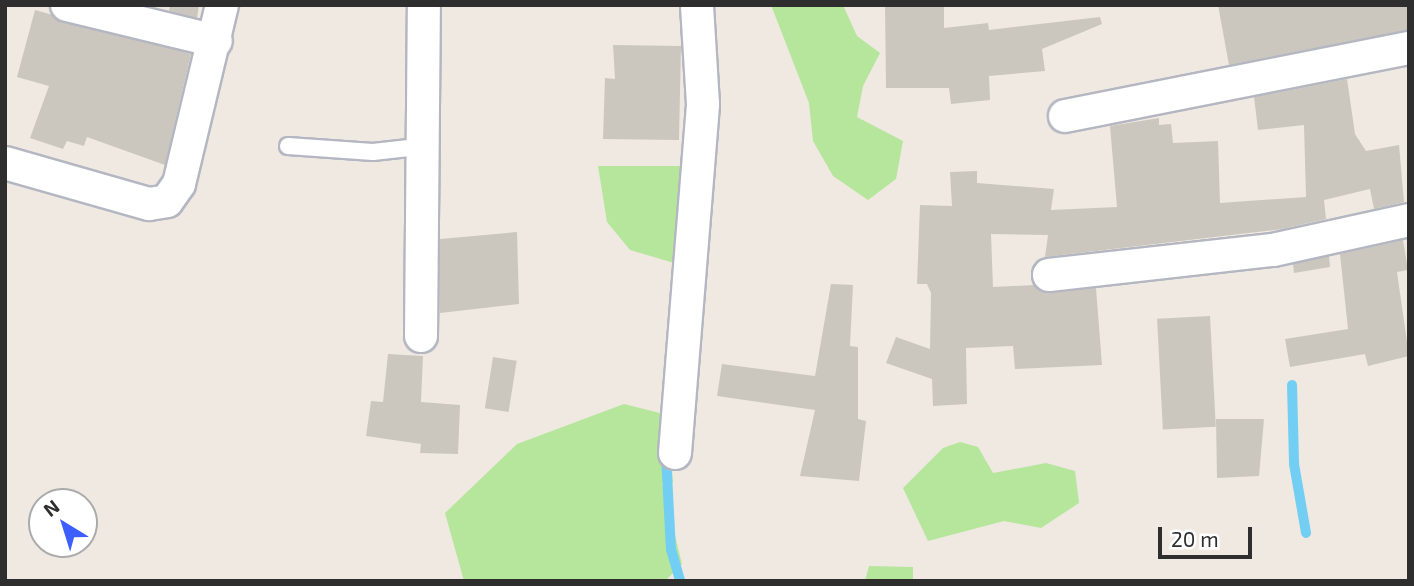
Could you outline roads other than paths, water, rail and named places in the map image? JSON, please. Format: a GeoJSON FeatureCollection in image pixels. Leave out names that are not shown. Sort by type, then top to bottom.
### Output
{"type":"FeatureCollection","features":[{"type":"Feature","properties":{"kind":"street"},"geometry":{"type":"LineString","coordinates":[[67,5],[216,41]]}},
{"type":"Feature","properties":{"kind":"street"},"geometry":{"type":"LineString","coordinates":[[5,163],[149,204],[167,201],[179,184],[216,41],[222,5]]}},
{"type":"Feature","properties":{"kind":"street"},"geometry":{"type":"LineString","coordinates":[[421,337],[427,146],[424,5]]}},
{"type":"Feature","properties":{"kind":"street"},"geometry":{"type":"LineString","coordinates":[[674,453],[703,104],[697,5]]}},
{"type":"Feature","properties":{"kind":"street"},"geometry":{"type":"LineString","coordinates":[[1065,116],[1409,48]]}},
{"type":"Feature","properties":{"kind":"street"},"geometry":{"type":"LineString","coordinates":[[1049,275],[1273,250],[1409,220]]}},
{"type":"Feature","properties":{"kind":"lane"},"geometry":{"type":"LineString","coordinates":[[288,146],[373,152],[427,146]]}},
{"type":"Feature","properties":{"kind":"waterway"},"geometry":{"type":"LineString","coordinates":[[1292,385],[1294,464],[1306,533]]}},
{"type":"Feature","properties":{"kind":"waterway"},"geometry":{"type":"LineString","coordinates":[[666,455],[671,549],[680,581]]}}]}
